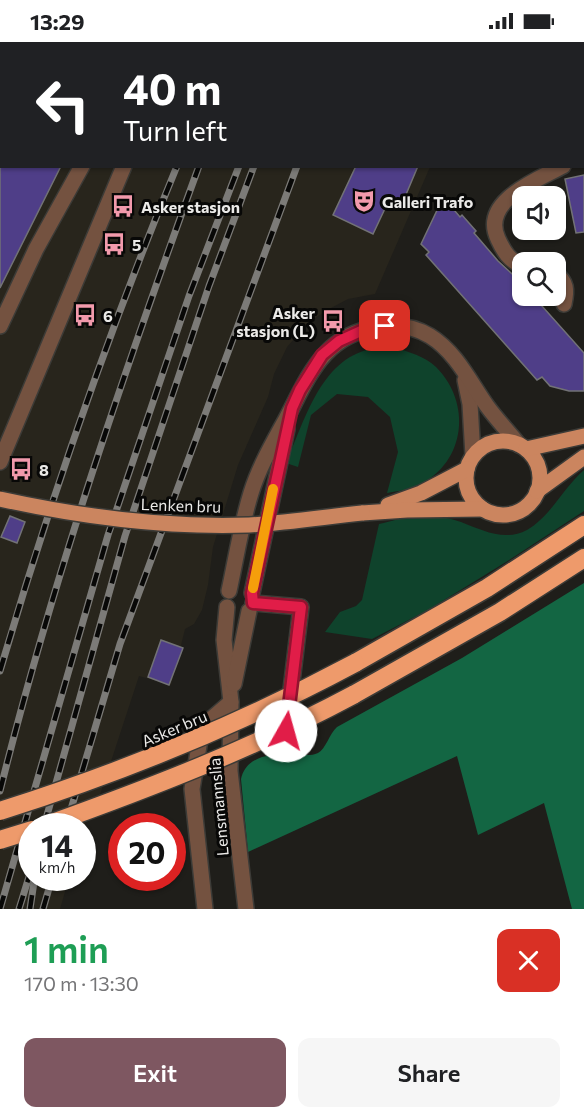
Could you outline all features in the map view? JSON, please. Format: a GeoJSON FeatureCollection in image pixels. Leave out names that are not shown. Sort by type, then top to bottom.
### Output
{"type":"FeatureCollection","features":[{"type":"Feature","properties":{"kind":"highway","name":"Asker bru"},"geometry":{"type":"LineString","coordinates":[[0,811],[149,759],[244,719],[355,663],[487,588],[584,525]]}},
{"type":"Feature","properties":{"kind":"highway"},"geometry":{"type":"LineString","coordinates":[[80,813],[147,789],[255,744],[353,695],[500,612],[584,558]]}},
{"type":"Feature","properties":{"kind":"highway"},"geometry":{"type":"LineString","coordinates":[[0,840],[18,834]]}},
{"type":"Feature","properties":{"kind":"main road"},"geometry":{"type":"LineString","coordinates":[[522,447],[584,436]]}},
{"type":"Feature","properties":{"kind":"main road"},"geometry":{"type":"LineString","coordinates":[[406,505],[470,462],[479,450],[494,442],[511,442],[522,447],[533,458],[538,468],[537,491]]}},
{"type":"Feature","properties":{"kind":"main road"},"geometry":{"type":"LineString","coordinates":[[470,462],[466,484],[472,498],[483,509],[501,515],[519,511],[526,506],[537,491],[584,457]]}},
{"type":"Feature","properties":{"kind":"main road","name":"Lenken bru"},"geometry":{"type":"LineString","coordinates":[[0,499],[95,517],[158,524],[249,525],[362,513],[406,505],[483,509]]}},
{"type":"Feature","properties":{"kind":"street"},"geometry":{"type":"LineString","coordinates":[[0,327],[36,249],[81,168]]}},
{"type":"Feature","properties":{"kind":"street"},"geometry":{"type":"LineString","coordinates":[[0,462],[123,168]]}},
{"type":"Feature","properties":{"kind":"street"},"geometry":{"type":"LineString","coordinates":[[512,261],[496,234],[495,215],[508,197],[559,168]]}},
{"type":"Feature","properties":{"kind":"street","name":"Lensmannslia"},"geometry":{"type":"LineString","coordinates":[[229,591],[251,493],[263,463],[310,372],[330,348],[349,336],[372,328],[399,325],[421,331],[442,345],[489,408],[522,447]]}},
{"type":"Feature","properties":{"kind":"street","name":"Lensmannslia"},"geometry":{"type":"LineString","coordinates":[[463,371],[470,404],[470,462]]}},
{"type":"Feature","properties":{"kind":"street","name":"Lensmannslia"},"geometry":{"type":"LineString","coordinates":[[231,702],[292,408]]}},
{"type":"Feature","properties":{"kind":"street"},"geometry":{"type":"LineString","coordinates":[[236,587],[245,588],[252,602],[242,614],[233,613],[227,607],[226,599],[229,591],[236,587]]}},
{"type":"Feature","properties":{"kind":"street"},"geometry":{"type":"LineString","coordinates":[[252,602],[301,607],[286,731]]}},
{"type":"Feature","properties":{"kind":"street","name":"Lensmannslia"},"geometry":{"type":"LineString","coordinates":[[227,607],[224,640],[231,702],[230,771],[246,909]]}},
{"type":"Feature","properties":{"kind":"street"},"geometry":{"type":"LineString","coordinates":[[205,909],[192,789],[202,727],[231,702]]}},
{"type":"Feature","properties":{"kind":"shaded area"},"geometry":{"type":"Polygon","coordinates":[[[0,168],[430,168],[375,294],[348,299],[329,309],[309,322],[287,347],[238,465],[213,547],[202,610],[194,624],[185,629],[171,685],[139,676],[99,798],[91,813],[18,813],[18,891],[65,891],[60,909],[0,909],[0,168]]]}},
{"type":"Feature","properties":{"kind":"green space"},"geometry":{"type":"Polygon","coordinates":[[[394,347],[432,363],[448,381],[455,397],[459,414],[459,431],[455,447],[447,462],[435,475],[415,487],[387,493],[398,452],[390,417],[368,397],[337,394],[311,415],[298,467],[286,463],[316,395],[339,365],[353,355],[371,349],[394,347]]]}},
{"type":"Feature","properties":{"kind":"green space"},"geometry":{"type":"Polygon","coordinates":[[[584,470],[584,511],[506,562],[428,610],[372,639],[325,632],[340,612],[356,606],[362,600],[379,524],[406,517],[427,515],[455,520],[493,534],[518,533],[527,530],[543,517],[584,470]]]}},
{"type":"Feature","properties":{"kind":"green space"},"geometry":{"type":"Polygon","coordinates":[[[584,583],[584,909],[572,909],[544,803],[478,835],[457,756],[248,852],[241,779],[248,765],[267,756],[318,753],[337,727],[462,658],[584,583]]]}},
{"type":"Feature","properties":{"kind":"building"},"geometry":{"type":"Polygon","coordinates":[[[0,168],[60,168],[0,288],[0,168]]]}},
{"type":"Feature","properties":{"kind":"building","name":"Galleri Trafo"},"geometry":{"type":"Polygon","coordinates":[[[355,168],[417,168],[402,204],[390,198],[373,234],[333,215],[355,168]]]}},
{"type":"Feature","properties":{"kind":"building"},"geometry":{"type":"Polygon","coordinates":[[[584,175],[584,232],[576,233],[565,179],[584,175]]]}},
{"type":"Feature","properties":{"kind":"building"},"geometry":{"type":"Polygon","coordinates":[[[441,202],[445,207],[449,204],[460,217],[462,215],[476,231],[474,233],[512,274],[512,306],[542,306],[584,353],[584,391],[569,391],[550,386],[542,377],[537,380],[426,255],[429,252],[421,244],[441,202]]]}},
{"type":"Feature","properties":{"kind":"building"},"geometry":{"type":"Polygon","coordinates":[[[10,516],[25,522],[17,543],[1,537],[10,516]]]}},
{"type":"Feature","properties":{"kind":"building"},"geometry":{"type":"Polygon","coordinates":[[[161,640],[183,648],[169,685],[148,677],[161,640]]]}},
{"type":"Feature","properties":{"kind":"railway"},"geometry":{"type":"LineString","coordinates":[[0,671],[39,543],[82,416],[176,168]]}},
{"type":"Feature","properties":{"kind":"railway"},"geometry":{"type":"LineString","coordinates":[[0,791],[66,554],[117,398],[198,168]]}},
{"type":"Feature","properties":{"kind":"railway"},"geometry":{"type":"LineString","coordinates":[[0,909],[108,535],[189,296],[238,168]]}},
{"type":"Feature","properties":{"kind":"railway"},"geometry":{"type":"LineString","coordinates":[[48,813],[125,536],[209,286],[253,168]]}},
{"type":"Feature","properties":{"kind":"railway"},"geometry":{"type":"LineString","coordinates":[[70,813],[120,644],[296,168]]}},
{"type":"Feature","properties":{"kind":"railway"},"geometry":{"type":"LineString","coordinates":[[19,909],[25,891]]}},
{"type":"Feature","properties":{"kind":"railway"},"geometry":{"type":"LineString","coordinates":[[30,909],[33,891]]}},
{"type":"Feature","properties":{"kind":"railway"},"geometry":{"type":"LineString","coordinates":[[43,909],[48,891]]}},
{"type":"Feature","properties":{"kind":"slow traffic"},"geometry":{"type":"LineString","coordinates":[[253,588],[273,489]]}},
{"type":"Feature","properties":{"kind":"place","name":"Galleri Trafo"},"geometry":{"type":"Point","coordinates":[364,201]}},
{"type":"Feature","properties":{"kind":"place","name":"Asker stasjon"},"geometry":{"type":"Point","coordinates":[123,206]}},
{"type":"Feature","properties":{"kind":"place","name":"5"},"geometry":{"type":"Point","coordinates":[114,244]}},
{"type":"Feature","properties":{"kind":"place","name":"6"},"geometry":{"type":"Point","coordinates":[85,315]}},
{"type":"Feature","properties":{"kind":"place","name":"Asker stasjon (L)"},"geometry":{"type":"Point","coordinates":[333,321]}},
{"type":"Feature","properties":{"kind":"place","name":"8"},"geometry":{"type":"Point","coordinates":[21,469]}},
{"type":"Feature","properties":{"kind":"route"},"geometry":{"type":"LineString","coordinates":[[286,731],[301,607],[253,603],[252,593],[292,408],[310,372],[322,355],[349,336],[385,326]]}}]}
